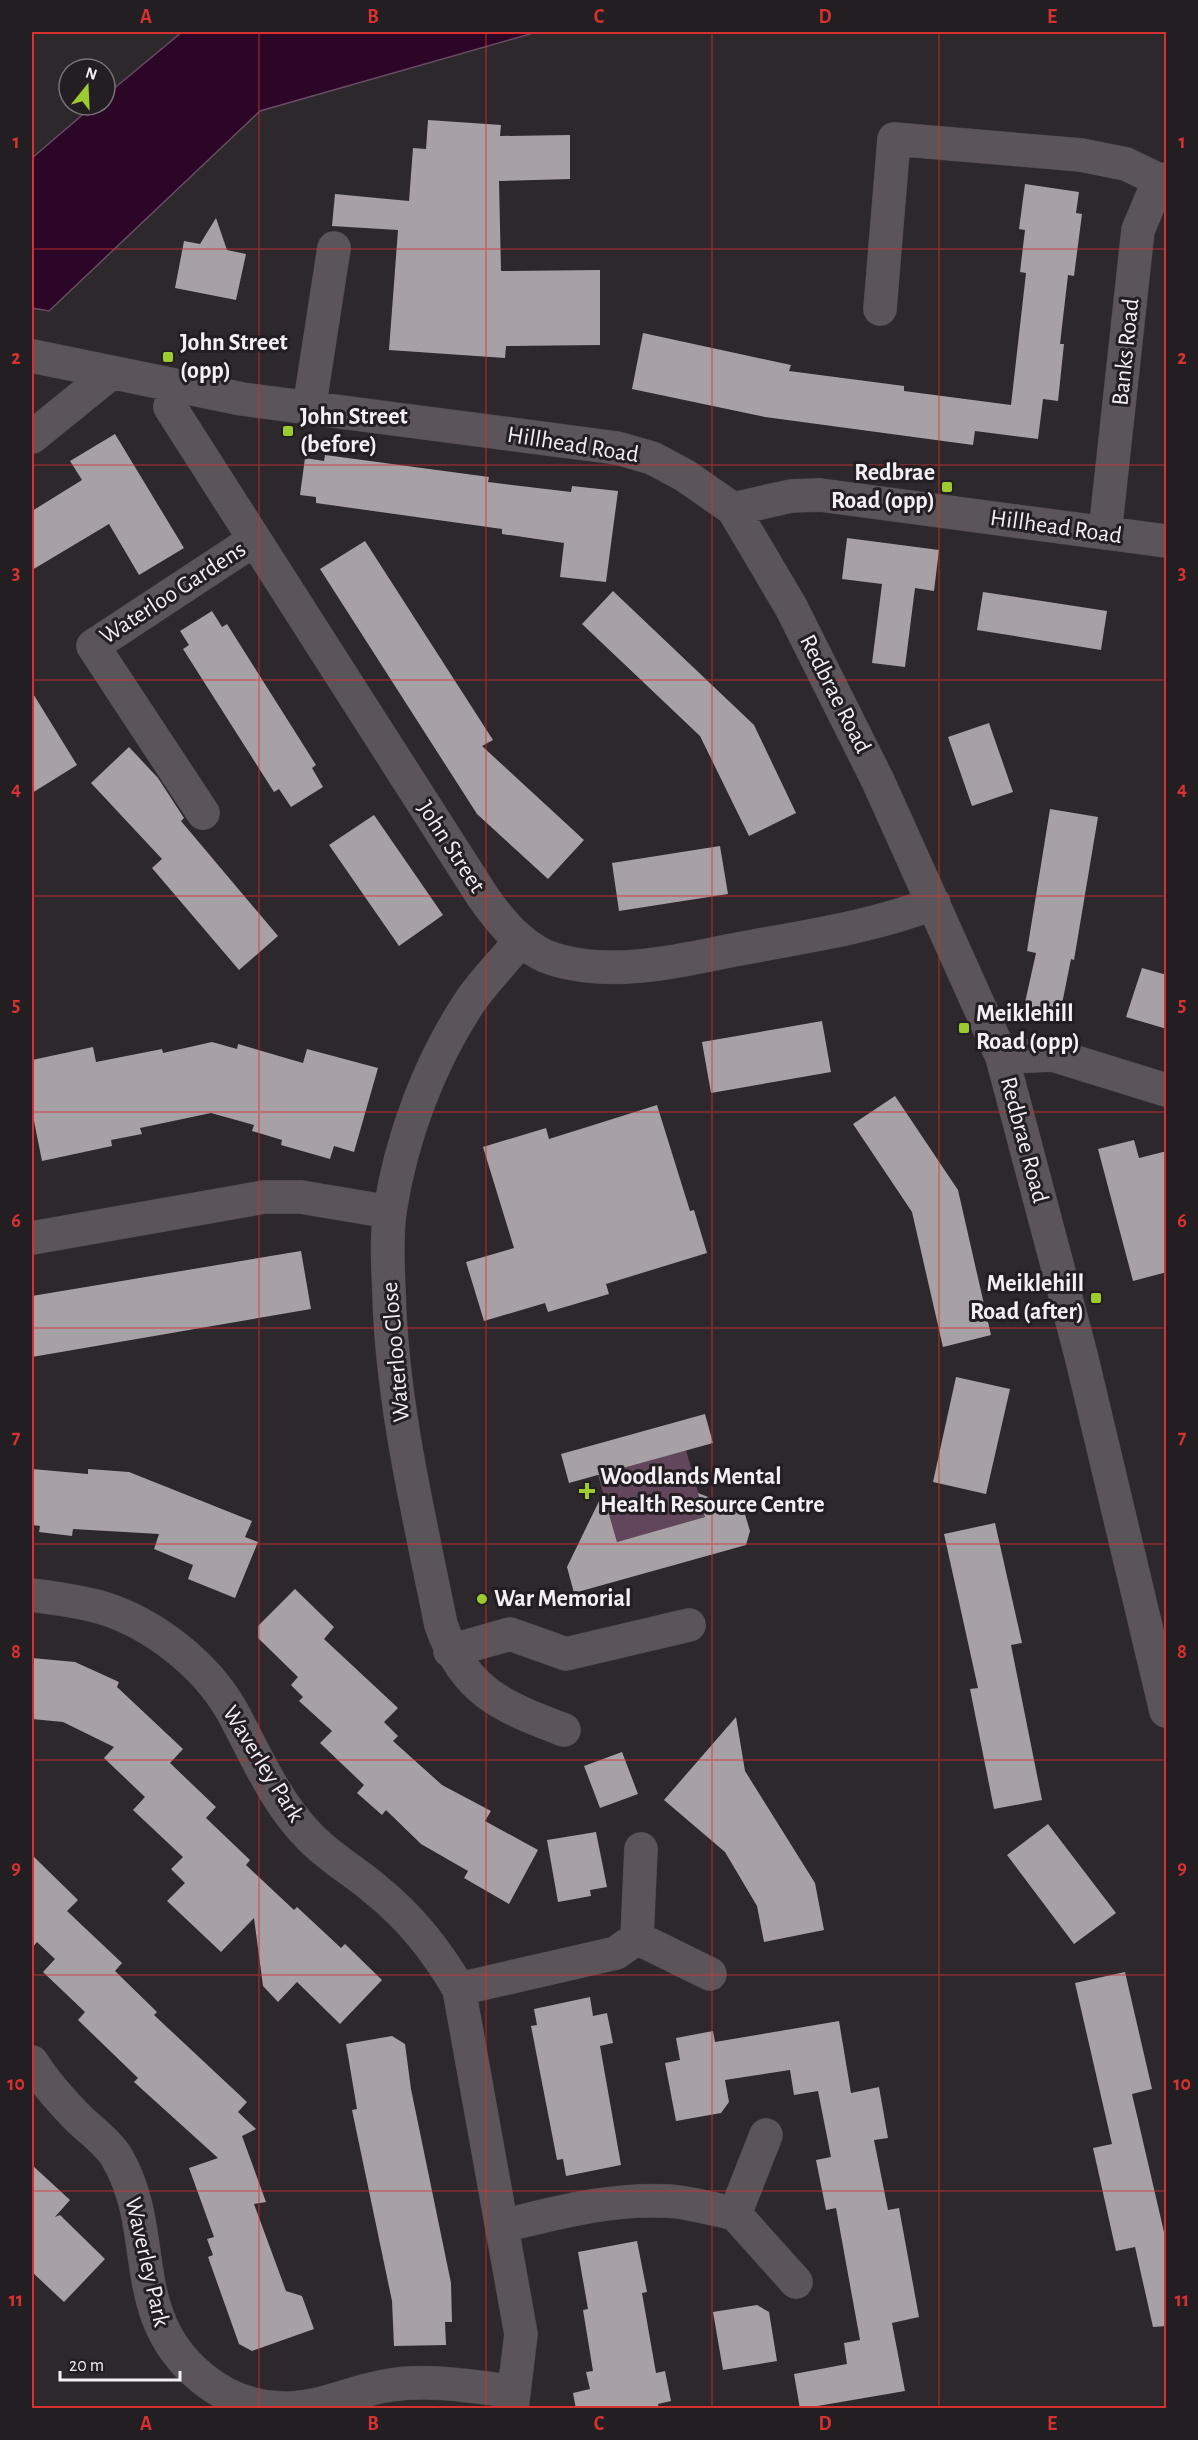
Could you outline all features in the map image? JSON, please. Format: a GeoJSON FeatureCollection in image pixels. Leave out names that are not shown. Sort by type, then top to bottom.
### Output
{"type":"FeatureCollection","features":[{"type":"Feature","properties":{"kind":"street"},"geometry":{"type":"LineString","coordinates":[[880,309],[894,139],[1081,155],[1126,164],[1165,180]]}},
{"type":"Feature","properties":{"kind":"street","name":"Banks Road"},"geometry":{"type":"LineString","coordinates":[[1105,533],[1138,230],[1148,204],[1165,180]]}},
{"type":"Feature","properties":{"kind":"street"},"geometry":{"type":"LineString","coordinates":[[309,409],[334,248]]}},
{"type":"Feature","properties":{"kind":"street","name":"Hillhead Road"},"geometry":{"type":"LineString","coordinates":[[34,356],[175,387],[309,409],[617,447],[652,458],[684,475],[733,509],[791,496],[819,495],[1167,541]]}},
{"type":"Feature","properties":{"kind":"street"},"geometry":{"type":"LineString","coordinates":[[32,437],[111,373]]}},
{"type":"Feature","properties":{"kind":"street","name":"John Street"},"geometry":{"type":"LineString","coordinates":[[175,387],[170,407],[483,897],[501,922],[520,941],[546,956],[569,963],[596,967],[628,967],[801,938],[914,911],[934,903]]}},
{"type":"Feature","properties":{"kind":"street","name":"Redbrae Road"},"geometry":{"type":"LineString","coordinates":[[733,509],[817,657],[878,781],[1002,1057],[1080,1355],[1167,1711]]}},
{"type":"Feature","properties":{"kind":"street","name":"Waterloo Gardens"},"geometry":{"type":"LineString","coordinates":[[203,813],[93,646],[254,540]]}},
{"type":"Feature","properties":{"kind":"street","name":"Waterloo Close"},"geometry":{"type":"LineString","coordinates":[[520,941],[471,1000],[438,1057],[402,1155],[390,1212],[389,1310],[397,1404],[441,1625],[450,1651],[463,1671],[487,1694],[525,1715],[564,1730]]}},
{"type":"Feature","properties":{"kind":"street"},"geometry":{"type":"LineString","coordinates":[[1002,1057],[1053,1055],[1167,1090]]}},
{"type":"Feature","properties":{"kind":"street"},"geometry":{"type":"LineString","coordinates":[[32,1238],[264,1197],[300,1197],[390,1212]]}},
{"type":"Feature","properties":{"kind":"street","name":"Waverley Park"},"geometry":{"type":"LineString","coordinates":[[32,1595],[85,1604],[114,1613],[172,1645],[197,1668],[231,1709],[268,1778],[291,1815],[309,1836],[414,1924],[439,1955],[459,1989],[521,2334],[512,2400],[424,2383],[390,2385],[313,2405],[281,2409],[244,2403],[218,2392],[181,2359],[166,2339],[155,2314],[145,2269],[135,2202],[115,2154],[76,2116],[32,2062]]}},
{"type":"Feature","properties":{"kind":"street"},"geometry":{"type":"LineString","coordinates":[[450,1651],[510,1634],[566,1654],[689,1624]]}},
{"type":"Feature","properties":{"kind":"street"},"geometry":{"type":"LineString","coordinates":[[637,1938],[641,1849]]}},
{"type":"Feature","properties":{"kind":"street"},"geometry":{"type":"LineString","coordinates":[[459,1989],[616,1953],[637,1938]]}},
{"type":"Feature","properties":{"kind":"street"},"geometry":{"type":"LineString","coordinates":[[637,1938],[710,1974]]}},
{"type":"Feature","properties":{"kind":"street"},"geometry":{"type":"LineString","coordinates":[[735,2214],[766,2135]]}},
{"type":"Feature","properties":{"kind":"street"},"geometry":{"type":"LineString","coordinates":[[502,2226],[592,2205],[629,2201],[669,2201],[735,2214],[796,2282]]}},
{"type":"Feature","properties":{"kind":"shaded area"},"geometry":{"type":"Polygon","coordinates":[[[182,32],[537,32],[260,111],[49,311],[32,308],[32,158],[80,117],[117,117],[117,86],[182,32]]]}},
{"type":"Feature","properties":{"kind":"shaded area"},"geometry":{"type":"Polygon","coordinates":[[[686,1450],[705,1517],[617,1542],[598,1475],[686,1450]]]}},
{"type":"Feature","properties":{"kind":"building"},"geometry":{"type":"Polygon","coordinates":[[[428,120],[501,125],[500,136],[570,135],[570,179],[499,181],[501,271],[600,270],[600,345],[506,346],[505,358],[389,350],[398,230],[332,226],[335,194],[409,201],[413,148],[426,149],[428,120]]]}},
{"type":"Feature","properties":{"kind":"building"},"geometry":{"type":"Polygon","coordinates":[[[1025,184],[1079,192],[1076,213],[1082,214],[1074,276],[1068,275],[1060,344],[1064,344],[1058,401],[1043,399],[1038,439],[975,431],[973,445],[765,417],[632,389],[643,333],[791,365],[789,371],[904,386],[904,391],[1011,405],[1026,273],[1020,272],[1025,230],[1019,229],[1025,184]]]}},
{"type":"Feature","properties":{"kind":"building"},"geometry":{"type":"Polygon","coordinates":[[[216,218],[227,250],[246,254],[236,300],[175,288],[184,241],[200,244],[216,218]]]}},
{"type":"Feature","properties":{"kind":"building"},"geometry":{"type":"Polygon","coordinates":[[[115,434],[184,548],[139,575],[109,524],[32,570],[32,511],[82,480],[70,461],[115,434]]]}},
{"type":"Feature","properties":{"kind":"building"},"geometry":{"type":"Polygon","coordinates":[[[325,455],[489,477],[488,482],[571,492],[572,486],[618,491],[606,582],[560,577],[564,543],[502,534],[502,529],[316,503],[316,497],[300,495],[305,458],[324,461],[325,455]]]}},
{"type":"Feature","properties":{"kind":"building"},"geometry":{"type":"Polygon","coordinates":[[[847,538],[939,550],[934,591],[915,588],[905,667],[872,663],[882,584],[842,579],[847,538]]]}},
{"type":"Feature","properties":{"kind":"building"},"geometry":{"type":"Polygon","coordinates":[[[365,541],[493,740],[482,746],[584,840],[548,879],[477,814],[320,569],[365,541]]]}},
{"type":"Feature","properties":{"kind":"building"},"geometry":{"type":"Polygon","coordinates":[[[613,591],[754,725],[796,813],[749,836],[700,736],[582,624],[613,591]]]}},
{"type":"Feature","properties":{"kind":"building"},"geometry":{"type":"Polygon","coordinates":[[[983,592],[1107,611],[1101,650],[977,630],[983,592]]]}},
{"type":"Feature","properties":{"kind":"building"},"geometry":{"type":"Polygon","coordinates":[[[212,611],[222,627],[227,624],[316,765],[312,768],[323,787],[291,807],[279,789],[274,792],[183,649],[189,645],[180,631],[212,611]]]}},
{"type":"Feature","properties":{"kind":"building"},"geometry":{"type":"Polygon","coordinates":[[[32,692],[77,765],[32,793],[32,692]]]}},
{"type":"Feature","properties":{"kind":"building"},"geometry":{"type":"Polygon","coordinates":[[[989,723],[1013,792],[972,806],[948,737],[989,723]]]}},
{"type":"Feature","properties":{"kind":"building"},"geometry":{"type":"Polygon","coordinates":[[[129,747],[158,778],[184,818],[181,821],[278,936],[239,970],[152,868],[162,859],[91,783],[129,747]]]}},
{"type":"Feature","properties":{"kind":"building"},"geometry":{"type":"Polygon","coordinates":[[[1050,809],[1098,817],[1074,960],[1071,959],[1060,1014],[1024,1007],[1036,953],[1027,951],[1050,809]]]}},
{"type":"Feature","properties":{"kind":"building"},"geometry":{"type":"Polygon","coordinates":[[[374,815],[443,915],[399,946],[329,845],[374,815]]]}},
{"type":"Feature","properties":{"kind":"building"},"geometry":{"type":"Polygon","coordinates":[[[720,846],[728,894],[619,911],[612,863],[720,846]]]}},
{"type":"Feature","properties":{"kind":"building"},"geometry":{"type":"Polygon","coordinates":[[[1142,968],[1167,975],[1167,1029],[1126,1017],[1142,968]]]}},
{"type":"Feature","properties":{"kind":"building"},"geometry":{"type":"Polygon","coordinates":[[[822,1021],[831,1072],[711,1093],[702,1042],[822,1021]]]}},
{"type":"Feature","properties":{"kind":"building"},"geometry":{"type":"Polygon","coordinates":[[[212,1042],[237,1049],[238,1044],[303,1063],[307,1049],[378,1068],[354,1152],[334,1146],[330,1159],[281,1145],[282,1140],[252,1131],[254,1125],[211,1113],[140,1128],[142,1134],[111,1140],[112,1146],[42,1161],[32,1111],[32,1060],[93,1047],[96,1062],[162,1049],[163,1053],[212,1042]]]}},
{"type":"Feature","properties":{"kind":"building"},"geometry":{"type":"Polygon","coordinates":[[[895,1096],[958,1190],[991,1335],[943,1347],[912,1212],[853,1124],[895,1096]]]}},
{"type":"Feature","properties":{"kind":"building"},"geometry":{"type":"Polygon","coordinates":[[[657,1105],[690,1211],[694,1210],[707,1253],[606,1284],[609,1294],[548,1312],[545,1303],[484,1321],[466,1262],[514,1248],[483,1147],[546,1128],[549,1139],[657,1105]]]}},
{"type":"Feature","properties":{"kind":"building"},"geometry":{"type":"Polygon","coordinates":[[[1134,1140],[1139,1158],[1167,1151],[1167,1272],[1133,1281],[1098,1149],[1134,1140]]]}},
{"type":"Feature","properties":{"kind":"building"},"geometry":{"type":"Polygon","coordinates":[[[301,1251],[311,1309],[32,1357],[32,1296],[301,1251]]]}},
{"type":"Feature","properties":{"kind":"building"},"geometry":{"type":"Polygon","coordinates":[[[956,1377],[1010,1389],[986,1494],[933,1482],[956,1377]]]}},
{"type":"Feature","properties":{"kind":"building"},"geometry":{"type":"Polygon","coordinates":[[[705,1414],[713,1443],[569,1483],[561,1454],[705,1414]]]}},
{"type":"Feature","properties":{"kind":"building"},"geometry":{"type":"Polygon","coordinates":[[[32,1469],[88,1474],[88,1469],[129,1472],[252,1521],[245,1537],[258,1542],[235,1598],[188,1579],[193,1565],[154,1549],[159,1534],[73,1529],[72,1536],[39,1532],[40,1526],[32,1525],[32,1469]]]}},
{"type":"Feature","properties":{"kind":"building"},"geometry":{"type":"Polygon","coordinates":[[[603,1493],[617,1542],[705,1517],[698,1493],[744,1511],[750,1531],[746,1545],[574,1593],[567,1567],[603,1493]]]}},
{"type":"Feature","properties":{"kind":"building"},"geometry":{"type":"Polygon","coordinates":[[[995,1523],[1022,1643],[1011,1645],[1042,1800],[994,1809],[970,1689],[978,1688],[944,1534],[995,1523]]]}},
{"type":"Feature","properties":{"kind":"building"},"geometry":{"type":"Polygon","coordinates":[[[295,1589],[334,1627],[324,1639],[398,1708],[384,1722],[398,1736],[393,1741],[442,1785],[491,1811],[485,1821],[538,1850],[509,1904],[464,1878],[468,1871],[421,1844],[386,1810],[382,1815],[357,1793],[364,1785],[320,1743],[332,1731],[299,1701],[303,1697],[291,1685],[298,1677],[258,1638],[258,1626],[295,1589]]]}},
{"type":"Feature","properties":{"kind":"building"},"geometry":{"type":"Polygon","coordinates":[[[32,1658],[75,1662],[119,1682],[117,1687],[183,1749],[170,1763],[216,1807],[206,1818],[250,1860],[246,1865],[294,1910],[297,1907],[341,1948],[345,1944],[382,1980],[340,2024],[297,1982],[278,2002],[263,1986],[254,1918],[221,1952],[167,1901],[185,1883],[171,1869],[183,1857],[133,1810],[145,1797],[104,1758],[114,1747],[63,1722],[32,1719],[32,1658]]]}},
{"type":"Feature","properties":{"kind":"building"},"geometry":{"type":"Polygon","coordinates":[[[736,1717],[745,1771],[815,1883],[824,1930],[764,1942],[757,1906],[725,1852],[664,1800],[736,1717]]]}},
{"type":"Feature","properties":{"kind":"building"},"geometry":{"type":"Polygon","coordinates":[[[622,1752],[638,1794],[600,1808],[584,1766],[622,1752]]]}},
{"type":"Feature","properties":{"kind":"building"},"geometry":{"type":"Polygon","coordinates":[[[1048,1824],[1116,1913],[1074,1944],[1007,1855],[1048,1824]]]}},
{"type":"Feature","properties":{"kind":"building"},"geometry":{"type":"Polygon","coordinates":[[[596,1832],[607,1887],[590,1890],[591,1896],[558,1902],[547,1840],[596,1832]]]}},
{"type":"Feature","properties":{"kind":"building"},"geometry":{"type":"Polygon","coordinates":[[[32,1855],[78,1900],[67,1911],[122,1963],[115,1971],[157,2012],[154,2015],[247,2102],[238,2112],[256,2129],[242,2136],[266,2202],[254,2204],[286,2291],[302,2296],[314,2329],[252,2351],[239,2344],[208,2257],[213,2255],[207,2239],[214,2237],[189,2168],[218,2158],[134,2082],[138,2078],[78,2020],[85,2012],[43,1972],[55,1959],[37,1942],[32,1948],[32,1855]]]}},
{"type":"Feature","properties":{"kind":"building"},"geometry":{"type":"Polygon","coordinates":[[[1125,1972],[1152,2089],[1132,2094],[1167,2245],[1167,2326],[1153,2327],[1135,2247],[1116,2251],[1093,2148],[1112,2144],[1075,1983],[1125,1972]]]}},
{"type":"Feature","properties":{"kind":"building"},"geometry":{"type":"Polygon","coordinates":[[[590,1997],[593,2016],[607,2013],[613,2043],[600,2046],[621,2165],[566,2176],[563,2159],[557,2160],[531,2026],[537,2025],[534,2009],[590,1997]]]}},
{"type":"Feature","properties":{"kind":"building"},"geometry":{"type":"Polygon","coordinates":[[[839,2021],[851,2093],[879,2087],[888,2138],[874,2140],[888,2210],[899,2208],[919,2317],[892,2323],[905,2391],[800,2409],[794,2374],[847,2364],[844,2343],[860,2340],[836,2208],[826,2210],[816,2160],[831,2157],[818,2091],[794,2095],[790,2070],[725,2080],[729,2102],[721,2113],[676,2121],[665,2063],[680,2060],[676,2038],[713,2031],[715,2042],[839,2021]]]}},
{"type":"Feature","properties":{"kind":"building"},"geometry":{"type":"Polygon","coordinates":[[[392,2036],[405,2044],[411,2089],[451,2283],[452,2322],[445,2322],[446,2345],[394,2346],[392,2301],[352,2110],[357,2109],[346,2044],[392,2036]]]}},
{"type":"Feature","properties":{"kind":"building"},"geometry":{"type":"Polygon","coordinates":[[[32,2165],[70,2200],[55,2217],[60,2215],[105,2259],[64,2302],[32,2272],[32,2165]]]}},
{"type":"Feature","properties":{"kind":"building"},"geometry":{"type":"Polygon","coordinates":[[[637,2241],[647,2292],[642,2293],[656,2373],[665,2371],[671,2401],[658,2404],[659,2409],[576,2409],[573,2393],[590,2389],[586,2372],[593,2371],[583,2310],[588,2309],[578,2252],[637,2241]]]}},
{"type":"Feature","properties":{"kind":"building"},"geometry":{"type":"Polygon","coordinates":[[[757,2305],[769,2312],[777,2361],[723,2370],[713,2312],[757,2305]]]}},
{"type":"Feature","properties":{"kind":"place","name":"John Street (opp)"},"geometry":{"type":"Point","coordinates":[168,357]}},
{"type":"Feature","properties":{"kind":"place","name":"John Street (before)"},"geometry":{"type":"Point","coordinates":[288,431]}},
{"type":"Feature","properties":{"kind":"place","name":"Redbrae Road (opp)"},"geometry":{"type":"Point","coordinates":[947,487]}},
{"type":"Feature","properties":{"kind":"place","name":"Meiklehill Road (opp)"},"geometry":{"type":"Point","coordinates":[964,1028]}},
{"type":"Feature","properties":{"kind":"place","name":"Meiklehill Road (after)"},"geometry":{"type":"Point","coordinates":[1096,1298]}},
{"type":"Feature","properties":{"kind":"place","name":"Woodlands Mental Health Resource Centre"},"geometry":{"type":"Point","coordinates":[587,1491]}},
{"type":"Feature","properties":{"kind":"place","name":"War Memorial"},"geometry":{"type":"Point","coordinates":[482,1599]}}]}
